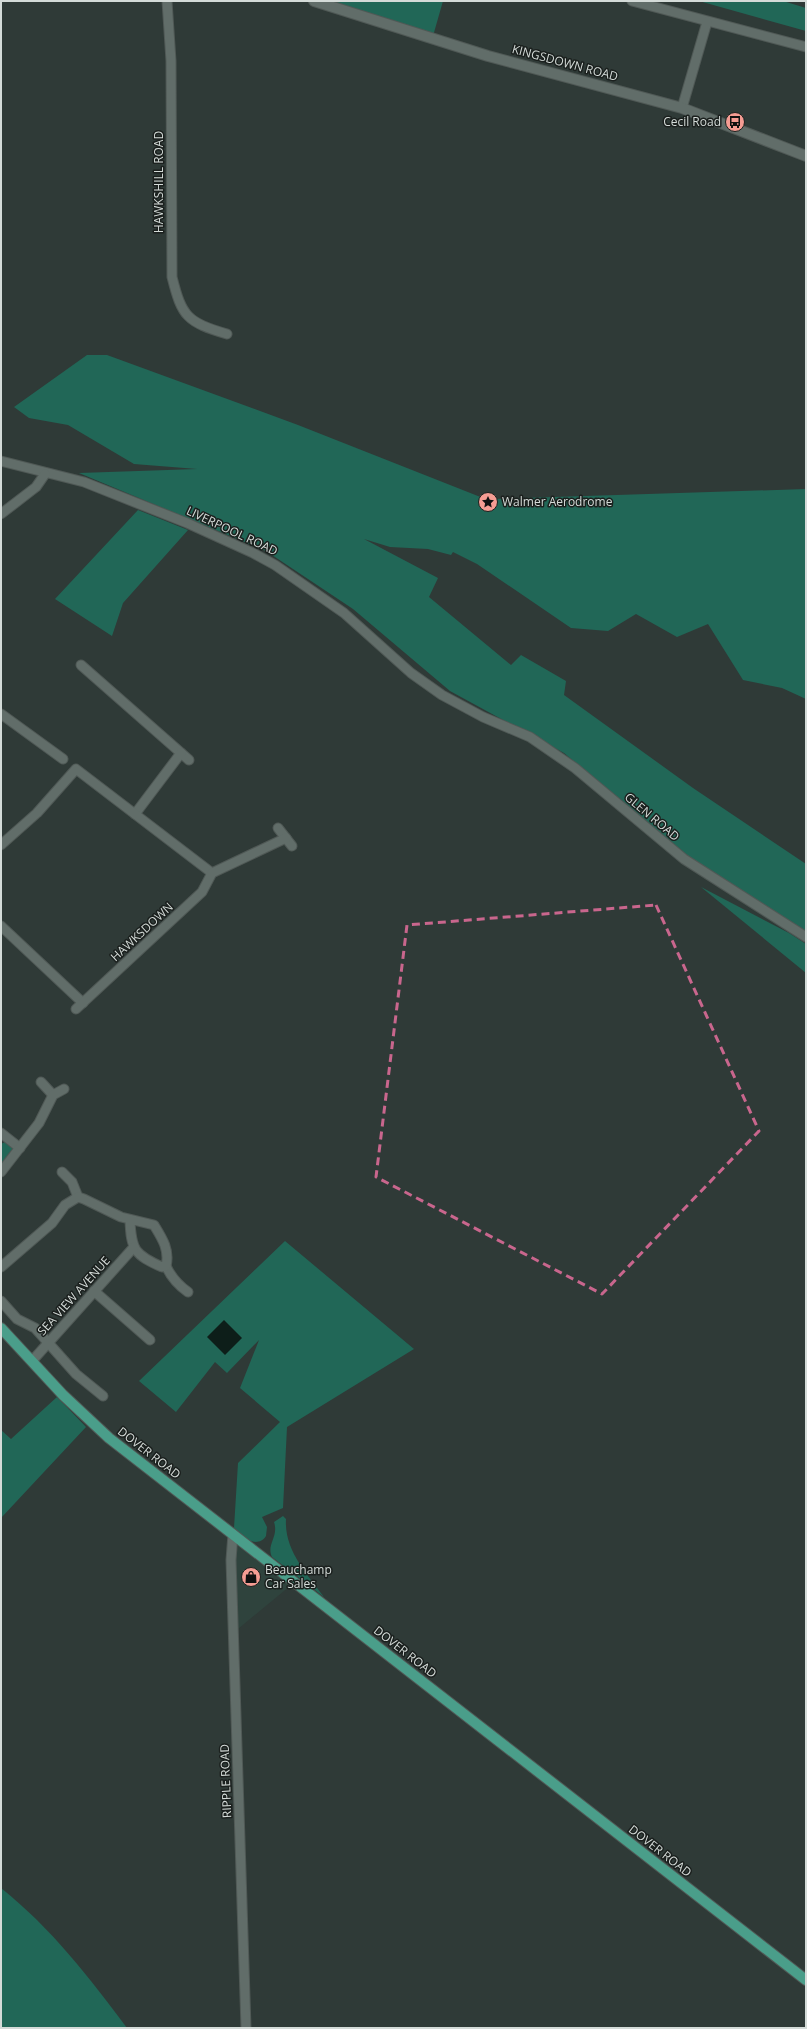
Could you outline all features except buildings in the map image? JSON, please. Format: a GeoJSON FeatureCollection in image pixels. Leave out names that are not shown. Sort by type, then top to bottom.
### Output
{"type":"FeatureCollection","features":[{"type":"Feature","properties":{"kind":"main road","name":"DOVER ROAD"},"geometry":{"type":"LineString","coordinates":[[1,1328],[77,1409],[109,1438],[806,1980]]}},
{"type":"Feature","properties":{"kind":"street","name":"HAWKSHILL ROAD"},"geometry":{"type":"LineString","coordinates":[[166,1],[171,61],[172,277],[178,304],[183,311],[193,320],[208,328],[227,334]]}},
{"type":"Feature","properties":{"kind":"street","name":"KINGSDOWN ROAD"},"geometry":{"type":"LineString","coordinates":[[314,1],[488,56],[682,108],[806,156]]}},
{"type":"Feature","properties":{"kind":"street"},"geometry":{"type":"LineString","coordinates":[[632,1],[806,47]]}},
{"type":"Feature","properties":{"kind":"street"},"geometry":{"type":"LineString","coordinates":[[682,108],[707,22]]}},
{"type":"Feature","properties":{"kind":"street","name":"LIVERPOOL ROAD"},"geometry":{"type":"LineString","coordinates":[[1,461],[45,474],[84,482],[150,507],[253,553],[275,565],[344,613],[411,672],[442,695],[483,718]]}},
{"type":"Feature","properties":{"kind":"street"},"geometry":{"type":"LineString","coordinates":[[1,514],[36,487],[45,474]]}},
{"type":"Feature","properties":{"kind":"street"},"geometry":{"type":"LineString","coordinates":[[81,665],[189,760]]}},
{"type":"Feature","properties":{"kind":"street"},"geometry":{"type":"LineString","coordinates":[[1,714],[63,760]]}},
{"type":"Feature","properties":{"kind":"street","name":"GLEN ROAD"},"geometry":{"type":"LineString","coordinates":[[483,718],[530,738],[560,758],[684,858],[806,937]]}},
{"type":"Feature","properties":{"kind":"street"},"geometry":{"type":"LineString","coordinates":[[136,814],[181,753]]}},
{"type":"Feature","properties":{"kind":"street"},"geometry":{"type":"LineString","coordinates":[[1,844],[37,813],[76,768],[212,873],[286,838]]}},
{"type":"Feature","properties":{"kind":"street"},"geometry":{"type":"LineString","coordinates":[[278,828],[292,846]]}},
{"type":"Feature","properties":{"kind":"street","name":"HAWKSDOWN"},"geometry":{"type":"LineString","coordinates":[[1,926],[79,1006],[202,892],[212,873]]}},
{"type":"Feature","properties":{"kind":"street"},"geometry":{"type":"LineString","coordinates":[[41,1082],[53,1095]]}},
{"type":"Feature","properties":{"kind":"street"},"geometry":{"type":"LineString","coordinates":[[1,1172],[39,1123],[53,1095],[64,1089]]}},
{"type":"Feature","properties":{"kind":"street"},"geometry":{"type":"LineString","coordinates":[[1,1133],[20,1148]]}},
{"type":"Feature","properties":{"kind":"street"},"geometry":{"type":"LineString","coordinates":[[62,1172],[72,1182],[78,1198]]}},
{"type":"Feature","properties":{"kind":"street"},"geometry":{"type":"LineString","coordinates":[[1,1267],[52,1223],[65,1205],[78,1198],[84,1199],[121,1217],[154,1225],[164,1241],[168,1260],[166,1266]]}},
{"type":"Feature","properties":{"kind":"street"},"geometry":{"type":"LineString","coordinates":[[130,1220],[131,1238],[137,1253],[147,1260],[162,1267],[166,1266]]}},
{"type":"Feature","properties":{"kind":"street","name":"SEA VIEW AVENUE"},"geometry":{"type":"LineString","coordinates":[[32,1361],[134,1247]]}},
{"type":"Feature","properties":{"kind":"street"},"geometry":{"type":"LineString","coordinates":[[166,1266],[178,1285],[188,1292]]}},
{"type":"Feature","properties":{"kind":"street"},"geometry":{"type":"LineString","coordinates":[[94,1291],[150,1340]]}},
{"type":"Feature","properties":{"kind":"street"},"geometry":{"type":"LineString","coordinates":[[1,1301],[17,1319],[35,1328],[47,1344],[76,1374],[103,1396]]}},
{"type":"Feature","properties":{"kind":"street","name":"RIPPLE ROAD"},"geometry":{"type":"LineString","coordinates":[[233,1534],[232,1560],[246,2028]]}},
{"type":"Feature","properties":{"kind":"highlighted area"},"geometry":{"type":"Polygon","coordinates":[[[656,905],[759,1131],[602,1294],[376,1177],[407,925],[656,905]]]}},
{"type":"Feature","properties":{"kind":"shaded area"},"geometry":{"type":"Polygon","coordinates":[[[224,1320],[242,1338],[225,1355],[207,1337],[224,1320]]]}},
{"type":"Feature","properties":{"kind":"shaded area"},"geometry":{"type":"Polygon","coordinates":[[[238,1546],[290,1586],[238,1629],[234,1560],[238,1546]]]}},
{"type":"Feature","properties":{"kind":"green space"},"geometry":{"type":"Polygon","coordinates":[[[331,1],[443,1],[433,36],[331,1]]]}},
{"type":"Feature","properties":{"kind":"green space"},"geometry":{"type":"Polygon","coordinates":[[[699,1],[783,1],[806,8],[806,31],[699,1]]]}},
{"type":"Feature","properties":{"kind":"green space"},"geometry":{"type":"Polygon","coordinates":[[[87,355],[107,355],[298,425],[483,498],[480,504],[489,509],[492,499],[806,489],[806,699],[782,688],[743,680],[708,624],[677,637],[636,614],[608,631],[571,628],[477,564],[453,552],[451,555],[428,549],[390,547],[364,539],[438,578],[429,597],[511,665],[521,655],[566,681],[564,695],[693,788],[806,864],[806,932],[685,855],[564,753],[450,691],[353,609],[266,551],[79,473],[197,469],[134,464],[68,425],[29,418],[14,407],[87,355]]]}},
{"type":"Feature","properties":{"kind":"green space"},"geometry":{"type":"Polygon","coordinates":[[[138,510],[188,530],[123,603],[112,636],[55,599],[138,510]]]}},
{"type":"Feature","properties":{"kind":"green space"},"geometry":{"type":"Polygon","coordinates":[[[701,887],[789,933],[806,944],[806,973],[701,887]]]}},
{"type":"Feature","properties":{"kind":"green space"},"geometry":{"type":"Polygon","coordinates":[[[5,1142],[13,1148],[1,1164],[1,1144],[5,1142]]]}},
{"type":"Feature","properties":{"kind":"green space"},"geometry":{"type":"Polygon","coordinates":[[[285,1241],[414,1349],[287,1427],[283,1508],[262,1517],[267,1527],[266,1536],[263,1540],[254,1542],[249,1541],[240,1535],[234,1528],[238,1463],[280,1422],[240,1388],[259,1340],[227,1373],[215,1362],[176,1412],[139,1381],[285,1241]]]}},
{"type":"Feature","properties":{"kind":"green space"},"geometry":{"type":"Polygon","coordinates":[[[57,1397],[86,1427],[1,1518],[1,1430],[11,1439],[57,1397]]]}},
{"type":"Feature","properties":{"kind":"green space"},"geometry":{"type":"Polygon","coordinates":[[[283,1516],[286,1519],[286,1530],[289,1541],[298,1561],[324,1597],[272,1557],[270,1548],[275,1532],[274,1522],[283,1516]]]}},
{"type":"Feature","properties":{"kind":"green space"},"geometry":{"type":"Polygon","coordinates":[[[1,1888],[37,1920],[53,1937],[98,1990],[127,2028],[1,2028],[1,1888]]]}},
{"type":"Feature","properties":{"kind":"place","name":"Cecil Road"},"geometry":{"type":"Point","coordinates":[735,122]}},
{"type":"Feature","properties":{"kind":"place","name":"Walmer Aerodrome"},"geometry":{"type":"Point","coordinates":[488,502]}},
{"type":"Feature","properties":{"kind":"place","name":"Beauchamp Car Sales"},"geometry":{"type":"Point","coordinates":[251,1577]}}]}
